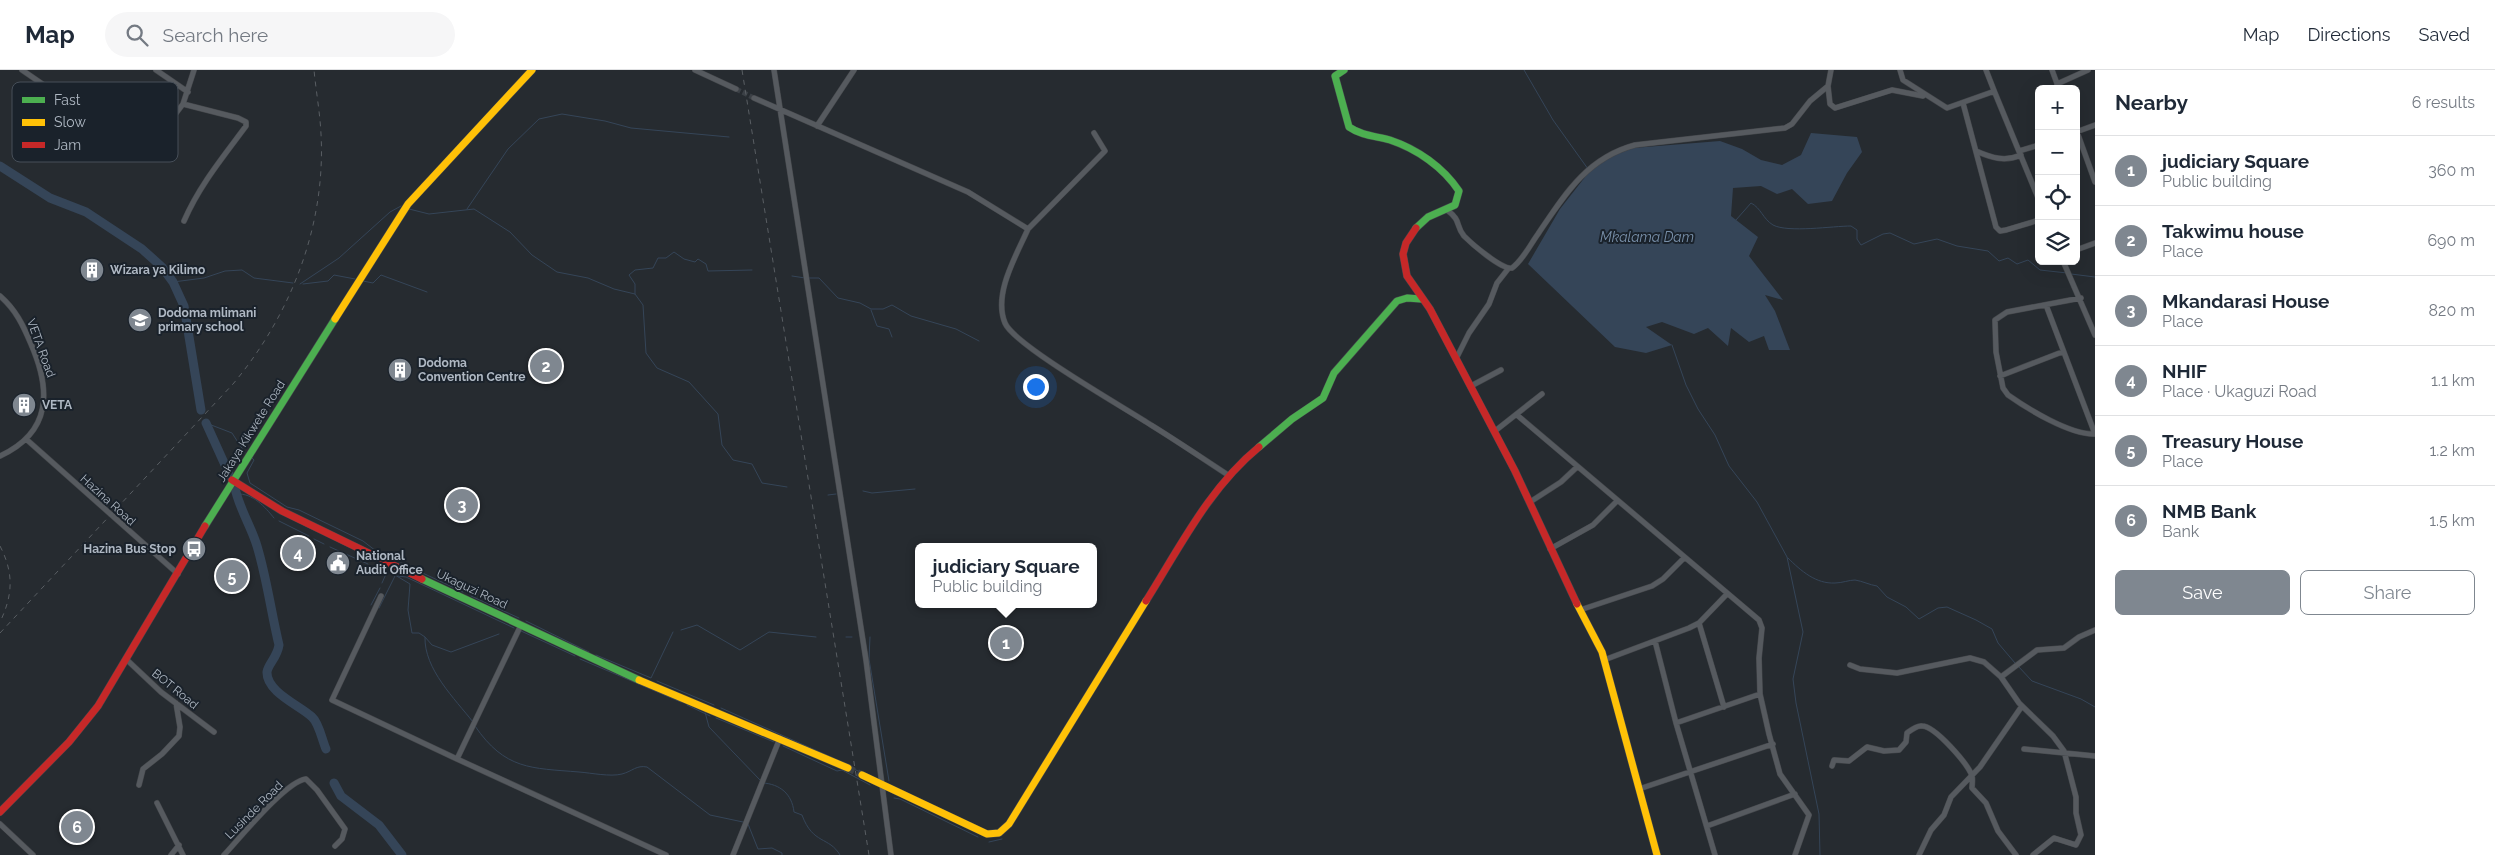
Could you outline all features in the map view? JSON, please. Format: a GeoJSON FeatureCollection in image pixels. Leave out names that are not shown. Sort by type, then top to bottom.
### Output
{"type":"FeatureCollection","features":[{"type":"Feature","properties":{"kind":"street"},"geometry":{"type":"LineString","coordinates":[[22,70],[39,82]]}},
{"type":"Feature","properties":{"kind":"street"},"geometry":{"type":"LineString","coordinates":[[156,70],[173,82]]}},
{"type":"Feature","properties":{"kind":"street"},"geometry":{"type":"LineString","coordinates":[[178,111],[188,92],[194,70]]}},
{"type":"Feature","properties":{"kind":"street","name":"Jakaya Kikwete Road"},"geometry":{"type":"LineString","coordinates":[[0,812],[69,742],[98,706],[232,480],[408,204],[532,70]]}},
{"type":"Feature","properties":{"kind":"street"},"geometry":{"type":"LineString","coordinates":[[695,70],[736,90]]}},
{"type":"Feature","properties":{"kind":"street"},"geometry":{"type":"LineString","coordinates":[[774,70],[778,108],[866,660],[891,855]]}},
{"type":"Feature","properties":{"kind":"street"},"geometry":{"type":"LineString","coordinates":[[817,126],[854,70]]}},
{"type":"Feature","properties":{"kind":"street"},"geometry":{"type":"LineString","coordinates":[[1344,70],[1335,76],[1349,128],[1359,135],[1390,140],[1437,165],[1453,179],[1459,191],[1456,205],[1425,220],[1408,239],[1402,252],[1402,266],[1406,275],[1430,309],[1495,432],[1580,610],[1590,625],[1604,660],[1657,855]]}},
{"type":"Feature","properties":{"kind":"street"},"geometry":{"type":"LineString","coordinates":[[1831,70],[1828,86],[1830,104],[1836,108],[1892,90],[1926,96]]}},
{"type":"Feature","properties":{"kind":"street"},"geometry":{"type":"LineString","coordinates":[[1900,70],[1903,80],[1947,108],[1992,92],[1995,93]]}},
{"type":"Feature","properties":{"kind":"street"},"geometry":{"type":"LineString","coordinates":[[1986,70],[2035,190]]}},
{"type":"Feature","properties":{"kind":"street"},"geometry":{"type":"LineString","coordinates":[[2052,70],[2058,85]]}},
{"type":"Feature","properties":{"kind":"street"},"geometry":{"type":"LineString","coordinates":[[2060,85],[2088,70]]}},
{"type":"Feature","properties":{"kind":"street"},"geometry":{"type":"LineString","coordinates":[[178,85],[188,92]]}},
{"type":"Feature","properties":{"kind":"street"},"geometry":{"type":"LineString","coordinates":[[1456,360],[1469,333],[1489,304],[1497,283],[1508,269],[1519,262],[1554,210],[1595,162],[1611,152],[1635,145],[1785,128],[1792,124],[1810,101],[1828,86]]}},
{"type":"Feature","properties":{"kind":"street"},"geometry":{"type":"LineString","coordinates":[[754,98],[968,192],[1028,229]]}},
{"type":"Feature","properties":{"kind":"street"},"geometry":{"type":"LineString","coordinates":[[1964,103],[1994,223],[1998,230],[2006,230],[2035,221]]}},
{"type":"Feature","properties":{"kind":"street"},"geometry":{"type":"LineString","coordinates":[[183,104],[238,118],[246,122],[246,126],[196,196],[184,222]]}},
{"type":"Feature","properties":{"kind":"street"},"geometry":{"type":"LineString","coordinates":[[2080,130],[2095,125]]}},
{"type":"Feature","properties":{"kind":"street"},"geometry":{"type":"LineString","coordinates":[[1094,133],[1105,151],[1028,229],[1003,287],[1001,307],[1005,324],[1018,339],[1042,356],[1228,475]]}},
{"type":"Feature","properties":{"kind":"street"},"geometry":{"type":"LineString","coordinates":[[2080,140],[2095,182]]}},
{"type":"Feature","properties":{"kind":"street"},"geometry":{"type":"LineString","coordinates":[[1976,151],[1999,160],[2012,159],[2020,153],[2035,147]]}},
{"type":"Feature","properties":{"kind":"street"},"geometry":{"type":"LineString","coordinates":[[1447,210],[1456,217],[1464,236],[1500,265],[1508,269]]}},
{"type":"Feature","properties":{"kind":"street"},"geometry":{"type":"LineString","coordinates":[[2080,249],[2094,244]]}},
{"type":"Feature","properties":{"kind":"street"},"geometry":{"type":"LineString","coordinates":[[2065,265],[2081,298],[2095,335]]}},
{"type":"Feature","properties":{"kind":"street","name":"VETA Road"},"geometry":{"type":"LineString","coordinates":[[0,296],[12,306],[20,319],[44,378],[45,397],[41,414],[26,439],[0,456]]}},
{"type":"Feature","properties":{"kind":"street"},"geometry":{"type":"LineString","coordinates":[[862,775],[987,834],[999,833],[1009,824],[1212,495],[1228,475],[1286,424],[1323,398],[1334,373],[1397,301],[1407,298],[1422,299]]}},
{"type":"Feature","properties":{"kind":"street"},"geometry":{"type":"LineString","coordinates":[[2046,305],[2062,352],[2095,434],[2086,434],[2070,429],[2015,400],[2003,388],[1995,335],[1995,320],[2007,312],[2081,298]]}},
{"type":"Feature","properties":{"kind":"street"},"geometry":{"type":"LineString","coordinates":[[2000,376],[2062,352]]}},
{"type":"Feature","properties":{"kind":"street"},"geometry":{"type":"LineString","coordinates":[[1470,386],[1501,370]]}},
{"type":"Feature","properties":{"kind":"street"},"geometry":{"type":"LineString","coordinates":[[1495,432],[1542,394]]}},
{"type":"Feature","properties":{"kind":"street"},"geometry":{"type":"LineString","coordinates":[[1517,415],[1684,558],[1760,620],[1762,628],[1759,658],[1760,694],[1780,774],[1809,815],[1795,855]]}},
{"type":"Feature","properties":{"kind":"street","name":"Hazina Road"},"geometry":{"type":"LineString","coordinates":[[26,439],[178,574]]}},
{"type":"Feature","properties":{"kind":"street"},"geometry":{"type":"LineString","coordinates":[[1530,502],[1561,482],[1577,467]]}},
{"type":"Feature","properties":{"kind":"street","name":"Ukaguzi Road"},"geometry":{"type":"LineString","coordinates":[[232,480],[282,511],[317,529],[521,625],[651,685],[848,768]]}},
{"type":"Feature","properties":{"kind":"street"},"geometry":{"type":"LineString","coordinates":[[1550,549],[1593,525],[1617,501]]}},
{"type":"Feature","properties":{"kind":"street"},"geometry":{"type":"LineString","coordinates":[[1580,610],[1652,586],[1663,579],[1684,558]]}},
{"type":"Feature","properties":{"kind":"street"},"geometry":{"type":"LineString","coordinates":[[1604,660],[1699,623],[1728,594]]}},
{"type":"Feature","properties":{"kind":"street"},"geometry":{"type":"LineString","coordinates":[[381,596],[332,700],[666,855]]}},
{"type":"Feature","properties":{"kind":"street"},"geometry":{"type":"LineString","coordinates":[[1699,623],[1724,707]]}},
{"type":"Feature","properties":{"kind":"street"},"geometry":{"type":"LineString","coordinates":[[457,759],[521,625]]}},
{"type":"Feature","properties":{"kind":"street"},"geometry":{"type":"LineString","coordinates":[[2001,677],[2037,650],[2064,648],[2079,637],[2095,630]]}},
{"type":"Feature","properties":{"kind":"street"},"geometry":{"type":"LineString","coordinates":[[1655,641],[1676,722],[1715,855]]}},
{"type":"Feature","properties":{"kind":"street"},"geometry":{"type":"LineString","coordinates":[[1850,665],[1860,669],[1897,673],[1970,658],[1984,662],[2001,677],[2022,706],[2053,736],[2064,751],[2076,797],[2080,840],[2076,845],[2071,845],[2054,838],[2033,855]]}},
{"type":"Feature","properties":{"kind":"street","name":"BOT Road"},"geometry":{"type":"LineString","coordinates":[[126,659],[161,692],[214,732]]}},
{"type":"Feature","properties":{"kind":"street"},"geometry":{"type":"LineString","coordinates":[[1676,722],[1760,694]]}},
{"type":"Feature","properties":{"kind":"street"},"geometry":{"type":"LineString","coordinates":[[139,785],[143,769],[162,754],[179,736],[180,727],[176,703]]}},
{"type":"Feature","properties":{"kind":"street"},"geometry":{"type":"LineString","coordinates":[[1919,855],[1931,830],[1944,815],[1951,797],[1972,777],[2022,706]]}},
{"type":"Feature","properties":{"kind":"street"},"geometry":{"type":"LineString","coordinates":[[1832,766],[1834,760],[1849,761],[1867,747],[1884,751],[1899,750],[1906,742],[1908,733],[1922,726],[1946,741],[1972,777],[1972,788],[1986,803],[1998,830],[2016,855]]}},
{"type":"Feature","properties":{"kind":"street"},"geometry":{"type":"LineString","coordinates":[[733,855],[780,738]]}},
{"type":"Feature","properties":{"kind":"street"},"geometry":{"type":"LineString","coordinates":[[1640,789],[1692,773],[1773,744]]}},
{"type":"Feature","properties":{"kind":"street"},"geometry":{"type":"LineString","coordinates":[[2024,749],[2064,751],[2095,756]]}},
{"type":"Feature","properties":{"kind":"street","name":"Lusinde Road"},"geometry":{"type":"LineString","coordinates":[[224,855],[274,801],[300,780],[306,779],[317,790],[345,829],[342,839],[335,846]]}},
{"type":"Feature","properties":{"kind":"street"},"geometry":{"type":"LineString","coordinates":[[1707,826],[1795,794]]}},
{"type":"Feature","properties":{"kind":"street"},"geometry":{"type":"LineString","coordinates":[[157,803],[183,855]]}},
{"type":"Feature","properties":{"kind":"street"},"geometry":{"type":"LineString","coordinates":[[0,824],[33,855]]}},
{"type":"Feature","properties":{"kind":"street"},"geometry":{"type":"LineString","coordinates":[[172,855],[179,845]]}},
{"type":"Feature","properties":{"kind":"water","name":"Mkalama Dam"},"geometry":{"type":"Polygon","coordinates":[[[1811,133],[1857,137],[1862,152],[1847,173],[1832,201],[1808,204],[1792,189],[1777,194],[1761,186],[1733,188],[1731,216],[1758,237],[1749,256],[1783,300],[1765,295],[1775,311],[1790,350],[1769,350],[1764,336],[1749,342],[1731,328],[1728,346],[1708,328],[1694,334],[1662,322],[1646,327],[1672,345],[1646,353],[1615,347],[1528,264],[1560,209],[1589,172],[1609,157],[1633,148],[1720,141],[1742,149],[1761,160],[1782,165],[1801,155],[1811,133]]]}},
{"type":"Feature","properties":{"kind":"waterway"},"geometry":{"type":"LineString","coordinates":[[1524,70],[1553,120],[1588,169]]}},
{"type":"Feature","properties":{"kind":"waterway"},"geometry":{"type":"LineString","coordinates":[[467,209],[508,149],[539,119],[562,114],[605,121],[631,128],[729,137]]}},
{"type":"Feature","properties":{"kind":"waterway"},"geometry":{"type":"LineString","coordinates":[[0,166],[50,198],[86,212],[142,249],[162,267],[173,282],[184,306],[201,410]]}},
{"type":"Feature","properties":{"kind":"waterway"},"geometry":{"type":"LineString","coordinates":[[1736,220],[1751,203],[1770,223],[1780,227],[1800,229],[1851,226],[1857,230],[1857,239],[1861,245],[1883,234],[1890,233],[1914,244],[1937,239],[1957,246],[1988,251],[1999,261],[2008,258],[2017,264],[2028,260],[2040,270],[2067,273]]}},
{"type":"Feature","properties":{"kind":"waterway"},"geometry":{"type":"LineString","coordinates":[[300,284],[339,258],[390,212],[401,206]]}},
{"type":"Feature","properties":{"kind":"waterway"},"geometry":{"type":"LineString","coordinates":[[409,209],[429,214],[474,209],[510,232],[532,255],[557,272],[588,278],[614,289],[635,294],[643,305],[646,353],[657,368],[689,382],[718,414],[722,445],[733,460],[752,464],[762,483],[787,487]]}},
{"type":"Feature","properties":{"kind":"waterway"},"geometry":{"type":"LineString","coordinates":[[635,294],[635,284],[629,275],[635,270],[653,268],[658,258],[666,258],[674,252],[684,259],[695,262],[698,259],[706,264],[708,271],[752,270]]}},
{"type":"Feature","properties":{"kind":"waterway"},"geometry":{"type":"LineString","coordinates":[[173,282],[204,278],[225,271],[242,270],[254,278],[293,283]]}},
{"type":"Feature","properties":{"kind":"waterway"},"geometry":{"type":"LineString","coordinates":[[2071,274],[2095,277]]}},
{"type":"Feature","properties":{"kind":"waterway"},"geometry":{"type":"LineString","coordinates":[[303,284],[328,281],[334,275],[355,279]]}},
{"type":"Feature","properties":{"kind":"waterway"},"geometry":{"type":"LineString","coordinates":[[363,281],[373,283],[381,275],[427,292]]}},
{"type":"Feature","properties":{"kind":"waterway"},"geometry":{"type":"LineString","coordinates":[[792,276],[805,278]]}},
{"type":"Feature","properties":{"kind":"waterway"},"geometry":{"type":"LineString","coordinates":[[809,278],[819,278],[838,298],[860,303],[871,309],[883,309],[892,305],[911,316],[956,329],[979,341]]}},
{"type":"Feature","properties":{"kind":"waterway"},"geometry":{"type":"LineString","coordinates":[[871,310],[877,326],[889,329],[892,337]]}},
{"type":"Feature","properties":{"kind":"waterway"},"geometry":{"type":"LineString","coordinates":[[1672,345],[1686,385],[1698,409],[1715,435],[1729,466],[1757,502],[1787,557],[1803,632],[1793,679],[1796,703],[1819,814],[1820,855]]}},
{"type":"Feature","properties":{"kind":"waterway"},"geometry":{"type":"LineString","coordinates":[[206,423],[232,433],[245,453]]}},
{"type":"Feature","properties":{"kind":"waterway"},"geometry":{"type":"LineString","coordinates":[[206,423],[230,476]]}},
{"type":"Feature","properties":{"kind":"waterway"},"geometry":{"type":"LineString","coordinates":[[252,458],[254,460],[247,473],[250,483],[287,507],[299,510],[363,541],[376,551],[395,560]]}},
{"type":"Feature","properties":{"kind":"waterway"},"geometry":{"type":"LineString","coordinates":[[235,488],[260,558],[279,645],[267,672],[268,679],[278,692],[314,720],[326,749]]}},
{"type":"Feature","properties":{"kind":"waterway"},"geometry":{"type":"LineString","coordinates":[[863,491],[872,493],[915,489]]}},
{"type":"Feature","properties":{"kind":"waterway"},"geometry":{"type":"LineString","coordinates":[[237,494],[253,498],[263,505],[274,518]]}},
{"type":"Feature","properties":{"kind":"waterway"},"geometry":{"type":"LineString","coordinates":[[828,495],[836,494]]}},
{"type":"Feature","properties":{"kind":"waterway"},"geometry":{"type":"LineString","coordinates":[[279,521],[309,536]]}},
{"type":"Feature","properties":{"kind":"waterway"},"geometry":{"type":"LineString","coordinates":[[314,539],[324,544]]}},
{"type":"Feature","properties":{"kind":"waterway"},"geometry":{"type":"LineString","coordinates":[[330,547],[368,564]]}},
{"type":"Feature","properties":{"kind":"waterway"},"geometry":{"type":"LineString","coordinates":[[1788,558],[1804,572],[1821,581],[1835,583],[1855,580],[1877,586],[1887,597],[1906,607],[1919,619],[1938,608],[1947,607],[1976,620],[1992,629],[1998,643],[2015,663]]}},
{"type":"Feature","properties":{"kind":"waterway"},"geometry":{"type":"LineString","coordinates":[[401,563],[407,566]]}},
{"type":"Feature","properties":{"kind":"waterway"},"geometry":{"type":"LineString","coordinates":[[373,567],[386,574],[382,583]]}},
{"type":"Feature","properties":{"kind":"waterway"},"geometry":{"type":"LineString","coordinates":[[412,568],[463,592]]}},
{"type":"Feature","properties":{"kind":"waterway"},"geometry":{"type":"LineString","coordinates":[[395,575],[410,584],[408,610],[412,633],[419,633],[425,637],[426,649],[435,672],[473,722]]}},
{"type":"Feature","properties":{"kind":"waterway"},"geometry":{"type":"LineString","coordinates":[[379,608],[395,576]]}},
{"type":"Feature","properties":{"kind":"waterway"},"geometry":{"type":"LineString","coordinates":[[398,576],[406,577],[514,628]]}},
{"type":"Feature","properties":{"kind":"waterway"},"geometry":{"type":"LineString","coordinates":[[371,605],[380,588]]}},
{"type":"Feature","properties":{"kind":"waterway"},"geometry":{"type":"LineString","coordinates":[[471,596],[519,618]]}},
{"type":"Feature","properties":{"kind":"waterway"},"geometry":{"type":"LineString","coordinates":[[526,621],[589,652]]}},
{"type":"Feature","properties":{"kind":"waterway"},"geometry":{"type":"LineString","coordinates":[[681,630],[697,625],[740,650],[769,632],[816,637]]}},
{"type":"Feature","properties":{"kind":"waterway"},"geometry":{"type":"LineString","coordinates":[[521,631],[575,656]]}},
{"type":"Feature","properties":{"kind":"waterway"},"geometry":{"type":"LineString","coordinates":[[596,655],[651,678],[673,632]]}},
{"type":"Feature","properties":{"kind":"waterway"},"geometry":{"type":"LineString","coordinates":[[425,637],[432,645],[451,652],[499,634]]}},
{"type":"Feature","properties":{"kind":"waterway"},"geometry":{"type":"LineString","coordinates":[[846,637],[852,637]]}},
{"type":"Feature","properties":{"kind":"waterway"},"geometry":{"type":"LineString","coordinates":[[870,637],[869,659],[889,781]]}},
{"type":"Feature","properties":{"kind":"waterway"},"geometry":{"type":"LineString","coordinates":[[580,659],[681,702]]}},
{"type":"Feature","properties":{"kind":"waterway"},"geometry":{"type":"LineString","coordinates":[[2018,666],[2032,681],[2081,699],[2095,707]]}},
{"type":"Feature","properties":{"kind":"waterway"},"geometry":{"type":"LineString","coordinates":[[657,681],[714,705]]}},
{"type":"Feature","properties":{"kind":"waterway"},"geometry":{"type":"LineString","coordinates":[[687,705],[710,716]]}},
{"type":"Feature","properties":{"kind":"waterway"},"geometry":{"type":"LineString","coordinates":[[721,708],[833,758]]}},
{"type":"Feature","properties":{"kind":"waterway"},"geometry":{"type":"LineString","coordinates":[[705,712],[709,727],[760,780]]}},
{"type":"Feature","properties":{"kind":"waterway"},"geometry":{"type":"LineString","coordinates":[[716,718],[774,742]]}},
{"type":"Feature","properties":{"kind":"waterway"},"geometry":{"type":"LineString","coordinates":[[475,726],[497,751],[508,759],[520,764],[547,769],[612,775],[622,774],[640,767],[647,767],[710,815],[743,822]]}},
{"type":"Feature","properties":{"kind":"waterway"},"geometry":{"type":"LineString","coordinates":[[783,746],[837,771],[842,770],[870,785]]}},
{"type":"Feature","properties":{"kind":"waterway"},"geometry":{"type":"LineString","coordinates":[[850,767],[860,772]]}},
{"type":"Feature","properties":{"kind":"waterway"},"geometry":{"type":"LineString","coordinates":[[334,783],[341,796],[379,825],[402,855]]}},
{"type":"Feature","properties":{"kind":"waterway"},"geometry":{"type":"LineString","coordinates":[[763,783],[775,785],[784,791],[791,800],[794,812],[802,815],[811,831],[836,849],[840,855]]}},
{"type":"Feature","properties":{"kind":"waterway"},"geometry":{"type":"LineString","coordinates":[[894,798],[900,799],[978,837]]}},
{"type":"Feature","properties":{"kind":"waterway"},"geometry":{"type":"LineString","coordinates":[[748,824],[758,849],[772,848],[782,853],[782,855]]}},
{"type":"Feature","properties":{"kind":"waterway"},"geometry":{"type":"LineString","coordinates":[[989,842],[1002,839]]}},
{"type":"Feature","properties":{"kind":"tunnel"},"geometry":{"type":"LineString","coordinates":[[736,89],[754,98]]}},
{"type":"Feature","properties":{"kind":"tunnel"},"geometry":{"type":"LineString","coordinates":[[848,768],[862,775]]}},
{"type":"Feature","properties":{"kind":"railway"},"geometry":{"type":"LineString","coordinates":[[0,633],[233,384],[254,357],[272,329],[288,299],[301,267],[311,235],[318,202],[321,134],[314,70]]}},
{"type":"Feature","properties":{"kind":"railway"},"geometry":{"type":"LineString","coordinates":[[742,70],[869,855]]}},
{"type":"Feature","properties":{"kind":"railway"},"geometry":{"type":"LineString","coordinates":[[0,546],[10,575],[7,603],[0,622]]}},
{"type":"Feature","properties":{"kind":"traffic: fast"},"geometry":{"type":"LineString","coordinates":[[1344,70],[1335,76],[1349,127],[1364,134],[1390,140],[1410,148],[1429,160],[1445,174],[1459,191],[1455,205],[1428,217],[1416,228]]}},
{"type":"Feature","properties":{"kind":"traffic: fast"},"geometry":{"type":"LineString","coordinates":[[1259,447],[1292,419],[1323,398],[1334,373],[1397,301],[1407,298],[1421,299]]}},
{"type":"Feature","properties":{"kind":"traffic: fast"},"geometry":{"type":"LineString","coordinates":[[205,526],[335,319]]}},
{"type":"Feature","properties":{"kind":"traffic: fast"},"geometry":{"type":"LineString","coordinates":[[422,579],[639,680]]}},
{"type":"Feature","properties":{"kind":"traffic: slow"},"geometry":{"type":"LineString","coordinates":[[335,319],[408,204],[532,70]]}},
{"type":"Feature","properties":{"kind":"traffic: slow"},"geometry":{"type":"LineString","coordinates":[[862,775],[987,834],[999,833],[1009,824],[1146,601]]}},
{"type":"Feature","properties":{"kind":"traffic: slow"},"geometry":{"type":"LineString","coordinates":[[1577,604],[1602,652],[1657,855]]}},
{"type":"Feature","properties":{"kind":"traffic: slow"},"geometry":{"type":"LineString","coordinates":[[639,680],[848,768]]}},
{"type":"Feature","properties":{"kind":"traffic: jam"},"geometry":{"type":"LineString","coordinates":[[1416,228],[1406,243],[1403,254],[1407,276],[1430,309],[1515,471],[1577,604]]}},
{"type":"Feature","properties":{"kind":"traffic: jam"},"geometry":{"type":"LineString","coordinates":[[1146,601],[1196,519],[1225,481],[1259,447]]}},
{"type":"Feature","properties":{"kind":"traffic: jam"},"geometry":{"type":"LineString","coordinates":[[232,480],[282,511],[422,579]]}},
{"type":"Feature","properties":{"kind":"traffic: jam"},"geometry":{"type":"LineString","coordinates":[[0,812],[69,742],[98,706],[205,526]]}},
{"type":"Feature","properties":{"kind":"place","name":"Wizara ya Kilimo"},"geometry":{"type":"Point","coordinates":[92,270]}},
{"type":"Feature","properties":{"kind":"place","name":"Dodoma mlimani primary school"},"geometry":{"type":"Point","coordinates":[140,320]}},
{"type":"Feature","properties":{"kind":"place","name":"Takwimu house"},"geometry":{"type":"Point","coordinates":[546,366]}},
{"type":"Feature","properties":{"kind":"place","name":"Dodoma Convention Centre"},"geometry":{"type":"Point","coordinates":[400,370]}},
{"type":"Feature","properties":{"kind":"place","name":"VETA"},"geometry":{"type":"Point","coordinates":[24,405]}},
{"type":"Feature","properties":{"kind":"place","name":"Mkandarasi House"},"geometry":{"type":"Point","coordinates":[462,505]}},
{"type":"Feature","properties":{"kind":"place","name":"Hazina Bus Stop"},"geometry":{"type":"Point","coordinates":[194,549]}},
{"type":"Feature","properties":{"kind":"place","name":"NHIF"},"geometry":{"type":"Point","coordinates":[298,553]}},
{"type":"Feature","properties":{"kind":"place","name":"National Audit Office"},"geometry":{"type":"Point","coordinates":[338,563]}},
{"type":"Feature","properties":{"kind":"place","name":"Treasury House"},"geometry":{"type":"Point","coordinates":[232,576]}},
{"type":"Feature","properties":{"kind":"place","name":"judiciary Square"},"geometry":{"type":"Point","coordinates":[1006,643]}},
{"type":"Feature","properties":{"kind":"place","name":"NMB Bank"},"geometry":{"type":"Point","coordinates":[77,827]}}]}
